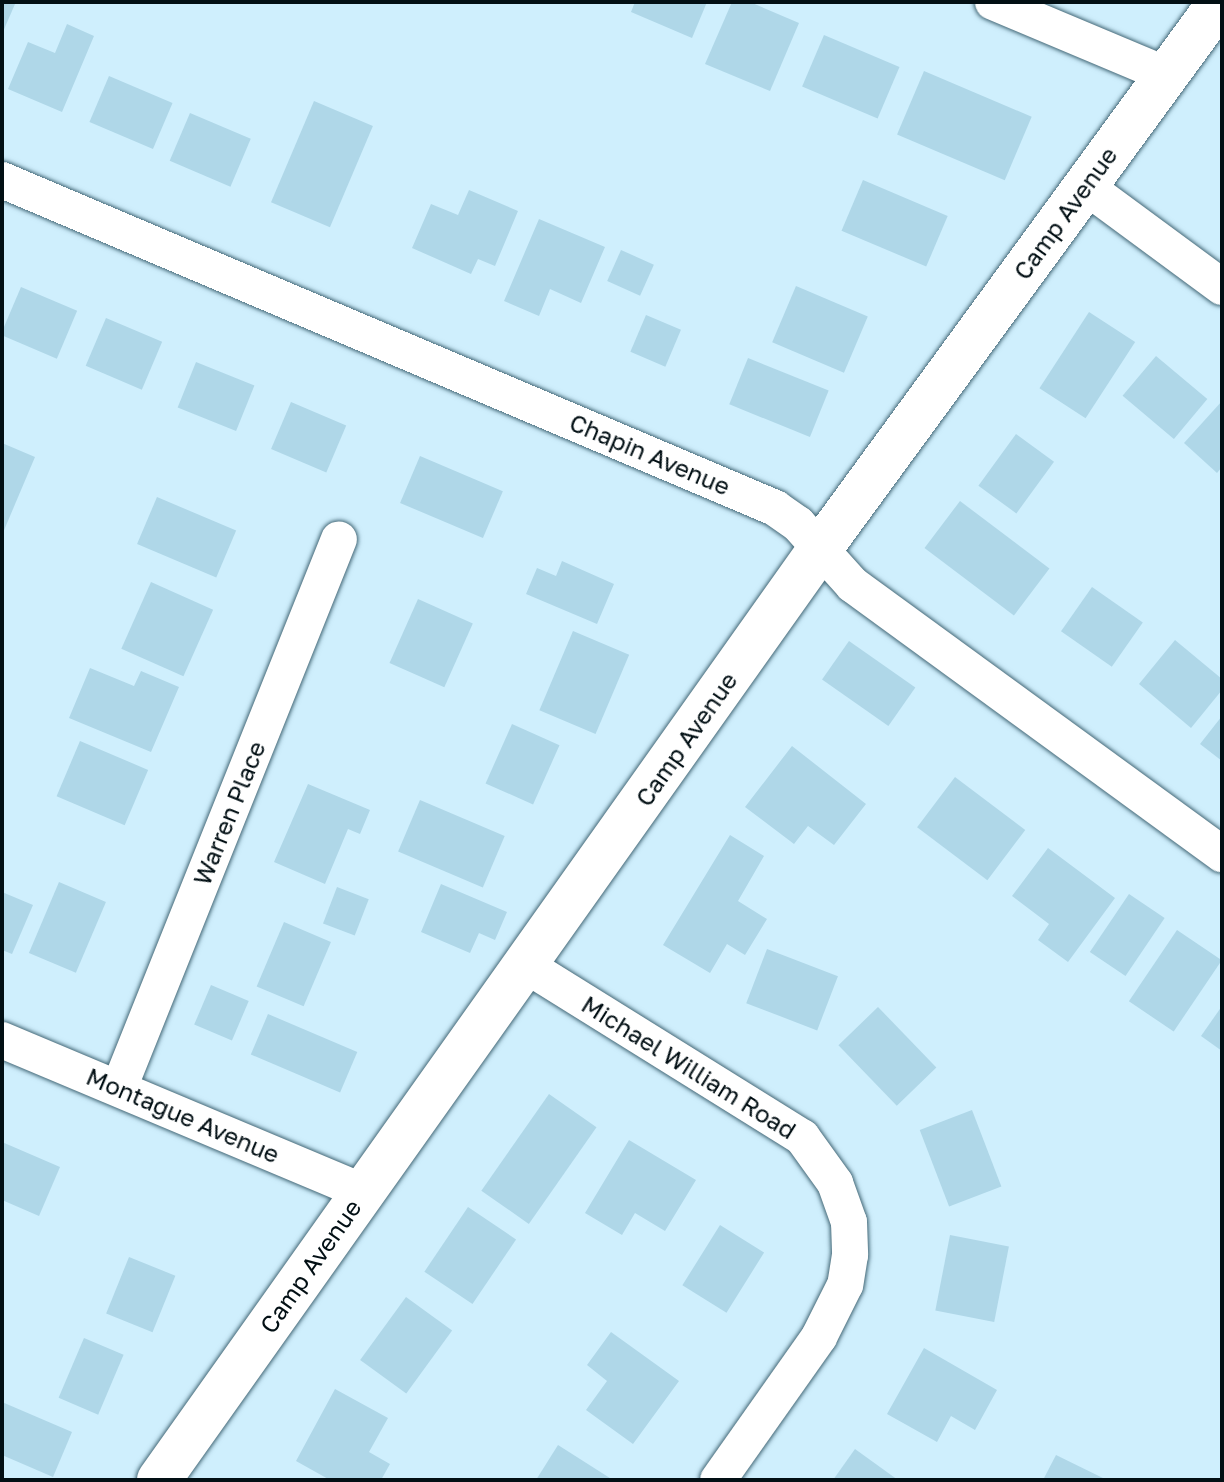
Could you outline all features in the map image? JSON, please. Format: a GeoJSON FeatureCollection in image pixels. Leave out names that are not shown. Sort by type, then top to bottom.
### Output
{"type":"FeatureCollection","features":[{"type":"Feature","properties":{"kind":"street"},"geometry":{"type":"LineString","coordinates":[[993,2],[1167,75]]}},
{"type":"Feature","properties":{"kind":"street","name":"Camp Avenue"},"geometry":{"type":"LineString","coordinates":[[159,1480],[527,966],[820,549],[1220,2]]}},
{"type":"Feature","properties":{"kind":"street","name":"Chapin Avenue"},"geometry":{"type":"LineString","coordinates":[[2,180],[775,508],[798,524],[853,585],[1222,854]]}},
{"type":"Feature","properties":{"kind":"street"},"geometry":{"type":"LineString","coordinates":[[1085,186],[1222,287]]}},
{"type":"Feature","properties":{"kind":"street","name":"Warren Place"},"geometry":{"type":"LineString","coordinates":[[119,1088],[339,539]]}},
{"type":"Feature","properties":{"kind":"street","name":"Michael William Road"},"geometry":{"type":"LineString","coordinates":[[527,966],[802,1137],[835,1183],[849,1222],[850,1255],[845,1285],[819,1337],[718,1480]]}},
{"type":"Feature","properties":{"kind":"street","name":"Montague Avenue"},"geometry":{"type":"LineString","coordinates":[[2,1040],[363,1192]]}},
{"type":"Feature","properties":{"kind":"building"},"geometry":{"type":"Polygon","coordinates":[[[2,2],[15,4],[2,34],[2,2]]]}},
{"type":"Feature","properties":{"kind":"building"},"geometry":{"type":"Polygon","coordinates":[[[635,2],[707,2],[692,38],[631,12],[635,2]]]}},
{"type":"Feature","properties":{"kind":"building"},"geometry":{"type":"Polygon","coordinates":[[[732,2],[750,2],[799,23],[770,91],[705,64],[732,2]]]}},
{"type":"Feature","properties":{"kind":"building"},"geometry":{"type":"Polygon","coordinates":[[[67,24],[94,36],[62,112],[8,89],[28,42],[55,53],[67,24]]]}},
{"type":"Feature","properties":{"kind":"building"},"geometry":{"type":"Polygon","coordinates":[[[824,35],[899,67],[878,119],[802,87],[824,35]]]}},
{"type":"Feature","properties":{"kind":"building"},"geometry":{"type":"Polygon","coordinates":[[[924,71],[1032,117],[1005,180],[897,135],[924,71]]]}},
{"type":"Feature","properties":{"kind":"building"},"geometry":{"type":"Polygon","coordinates":[[[109,76],[173,103],[153,149],[89,122],[109,76]]]}},
{"type":"Feature","properties":{"kind":"building"},"geometry":{"type":"Polygon","coordinates":[[[314,101],[373,126],[330,227],[271,202],[314,101]]]}},
{"type":"Feature","properties":{"kind":"building"},"geometry":{"type":"Polygon","coordinates":[[[190,113],[251,139],[230,187],[170,161],[190,113]]]}},
{"type":"Feature","properties":{"kind":"building"},"geometry":{"type":"Polygon","coordinates":[[[863,180],[948,216],[926,267],[842,231],[863,180]]]}},
{"type":"Feature","properties":{"kind":"building"},"geometry":{"type":"Polygon","coordinates":[[[469,190],[518,211],[495,266],[478,259],[471,274],[412,248],[431,204],[458,215],[469,190]]]}},
{"type":"Feature","properties":{"kind":"building"},"geometry":{"type":"Polygon","coordinates":[[[539,219],[605,247],[581,303],[550,289],[539,316],[504,301],[539,219]]]}},
{"type":"Feature","properties":{"kind":"building"},"geometry":{"type":"Polygon","coordinates":[[[621,250],[654,265],[640,296],[607,281],[621,250]]]}},
{"type":"Feature","properties":{"kind":"building"},"geometry":{"type":"Polygon","coordinates":[[[796,286],[868,316],[844,373],[772,342],[796,286]]]}},
{"type":"Feature","properties":{"kind":"building"},"geometry":{"type":"Polygon","coordinates":[[[21,287],[77,311],[57,359],[2,335],[21,287]]]}},
{"type":"Feature","properties":{"kind":"building"},"geometry":{"type":"Polygon","coordinates":[[[1089,312],[1135,342],[1086,418],[1039,388],[1089,312]]]}},
{"type":"Feature","properties":{"kind":"building"},"geometry":{"type":"Polygon","coordinates":[[[646,315],[681,330],[665,367],[630,352],[646,315]]]}},
{"type":"Feature","properties":{"kind":"building"},"geometry":{"type":"Polygon","coordinates":[[[106,318],[162,342],[142,390],[86,366],[106,318]]]}},
{"type":"Feature","properties":{"kind":"building"},"geometry":{"type":"Polygon","coordinates":[[[1156,356],[1207,399],[1174,439],[1123,396],[1156,356]]]}},
{"type":"Feature","properties":{"kind":"building"},"geometry":{"type":"Polygon","coordinates":[[[748,358],[829,391],[810,437],[729,404],[748,358]]]}},
{"type":"Feature","properties":{"kind":"building"},"geometry":{"type":"Polygon","coordinates":[[[196,362],[254,386],[236,431],[178,407],[196,362]]]}},
{"type":"Feature","properties":{"kind":"building"},"geometry":{"type":"Polygon","coordinates":[[[1222,401],[1222,467],[1217,473],[1184,443],[1222,401]]]}},
{"type":"Feature","properties":{"kind":"building"},"geometry":{"type":"Polygon","coordinates":[[[291,402],[346,425],[326,472],[271,449],[291,402]]]}},
{"type":"Feature","properties":{"kind":"building"},"geometry":{"type":"Polygon","coordinates":[[[1016,434],[1054,462],[1016,513],[978,486],[1016,434]]]}},
{"type":"Feature","properties":{"kind":"building"},"geometry":{"type":"Polygon","coordinates":[[[2,443],[35,457],[2,535],[2,443]]]}},
{"type":"Feature","properties":{"kind":"building"},"geometry":{"type":"Polygon","coordinates":[[[420,456],[503,491],[483,538],[400,503],[420,456]]]}},
{"type":"Feature","properties":{"kind":"building"},"geometry":{"type":"Polygon","coordinates":[[[157,497],[236,531],[216,578],[137,544],[157,497]]]}},
{"type":"Feature","properties":{"kind":"building"},"geometry":{"type":"Polygon","coordinates":[[[960,501],[1049,568],[1014,616],[924,548],[960,501]]]}},
{"type":"Feature","properties":{"kind":"building"},"geometry":{"type":"Polygon","coordinates":[[[562,561],[614,584],[597,624],[526,594],[537,568],[556,576],[562,561]]]}},
{"type":"Feature","properties":{"kind":"building"},"geometry":{"type":"Polygon","coordinates":[[[151,582],[213,610],[183,676],[121,649],[151,582]]]}},
{"type":"Feature","properties":{"kind":"building"},"geometry":{"type":"Polygon","coordinates":[[[1092,587],[1143,623],[1112,667],[1061,631],[1092,587]]]}},
{"type":"Feature","properties":{"kind":"building"},"geometry":{"type":"Polygon","coordinates":[[[418,599],[473,623],[444,687],[390,663],[418,599]]]}},
{"type":"Feature","properties":{"kind":"building"},"geometry":{"type":"Polygon","coordinates":[[[573,631],[629,655],[596,734],[539,710],[573,631]]]}},
{"type":"Feature","properties":{"kind":"building"},"geometry":{"type":"Polygon","coordinates":[[[1175,640],[1222,679],[1222,690],[1191,728],[1139,684],[1175,640]]]}},
{"type":"Feature","properties":{"kind":"building"},"geometry":{"type":"Polygon","coordinates":[[[849,641],[915,687],[888,726],[822,680],[849,641]]]}},
{"type":"Feature","properties":{"kind":"building"},"geometry":{"type":"Polygon","coordinates":[[[90,668],[134,686],[141,671],[179,687],[151,752],[69,718],[90,668]]]}},
{"type":"Feature","properties":{"kind":"building"},"geometry":{"type":"Polygon","coordinates":[[[1222,716],[1222,761],[1200,744],[1222,716]]]}},
{"type":"Feature","properties":{"kind":"building"},"geometry":{"type":"Polygon","coordinates":[[[512,724],[560,745],[533,805],[486,783],[512,724]]]}},
{"type":"Feature","properties":{"kind":"building"},"geometry":{"type":"Polygon","coordinates":[[[80,741],[148,770],[125,825],[57,796],[80,741]]]}},
{"type":"Feature","properties":{"kind":"building"},"geometry":{"type":"Polygon","coordinates":[[[792,746],[866,804],[834,845],[808,826],[794,844],[745,807],[792,746]]]}},
{"type":"Feature","properties":{"kind":"building"},"geometry":{"type":"Polygon","coordinates":[[[955,777],[1025,830],[987,880],[917,827],[955,777]]]}},
{"type":"Feature","properties":{"kind":"building"},"geometry":{"type":"Polygon","coordinates":[[[308,784],[370,810],[360,834],[348,829],[325,884],[274,862],[308,784]]]}},
{"type":"Feature","properties":{"kind":"building"},"geometry":{"type":"Polygon","coordinates":[[[420,800],[505,836],[483,887],[398,852],[420,800]]]}},
{"type":"Feature","properties":{"kind":"building"},"geometry":{"type":"Polygon","coordinates":[[[730,835],[764,856],[738,901],[767,919],[745,955],[727,944],[710,973],[663,945],[730,835]]]}},
{"type":"Feature","properties":{"kind":"building"},"geometry":{"type":"Polygon","coordinates":[[[1048,848],[1115,898],[1068,962],[1038,940],[1049,924],[1012,896],[1048,848]]]}},
{"type":"Feature","properties":{"kind":"building"},"geometry":{"type":"Polygon","coordinates":[[[59,882],[106,902],[76,973],[29,953],[59,882]]]}},
{"type":"Feature","properties":{"kind":"building"},"geometry":{"type":"Polygon","coordinates":[[[441,884],[507,912],[495,940],[479,933],[470,953],[421,932],[441,884]]]}},
{"type":"Feature","properties":{"kind":"building"},"geometry":{"type":"Polygon","coordinates":[[[337,887],[369,899],[355,936],[323,923],[337,887]]]}},
{"type":"Feature","properties":{"kind":"building"},"geometry":{"type":"Polygon","coordinates":[[[2,892],[33,905],[12,954],[2,950],[2,892]]]}},
{"type":"Feature","properties":{"kind":"building"},"geometry":{"type":"Polygon","coordinates":[[[1129,894],[1165,918],[1126,976],[1090,952],[1129,894]]]}},
{"type":"Feature","properties":{"kind":"building"},"geometry":{"type":"Polygon","coordinates":[[[284,922],[331,942],[304,1006],[257,986],[284,922]]]}},
{"type":"Feature","properties":{"kind":"building"},"geometry":{"type":"Polygon","coordinates":[[[1177,930],[1222,960],[1174,1031],[1129,1001],[1177,930]]]}},
{"type":"Feature","properties":{"kind":"building"},"geometry":{"type":"Polygon","coordinates":[[[767,949],[838,976],[817,1030],[746,1003],[767,949]]]}},
{"type":"Feature","properties":{"kind":"building"},"geometry":{"type":"Polygon","coordinates":[[[211,985],[249,1001],[232,1041],[194,1025],[211,985]]]}},
{"type":"Feature","properties":{"kind":"building"},"geometry":{"type":"Polygon","coordinates":[[[1222,1006],[1222,1051],[1201,1036],[1222,1006]]]}},
{"type":"Feature","properties":{"kind":"building"},"geometry":{"type":"Polygon","coordinates":[[[878,1007],[936,1067],[897,1106],[838,1045],[878,1007]]]}},
{"type":"Feature","properties":{"kind":"building"},"geometry":{"type":"Polygon","coordinates":[[[268,1014],[357,1052],[340,1092],[251,1055],[268,1014]]]}},
{"type":"Feature","properties":{"kind":"building"},"geometry":{"type":"Polygon","coordinates":[[[549,1094],[597,1127],[529,1224],[481,1191],[549,1094]]]}},
{"type":"Feature","properties":{"kind":"building"},"geometry":{"type":"Polygon","coordinates":[[[972,1110],[1001,1187],[949,1207],[920,1130],[972,1110]]]}},
{"type":"Feature","properties":{"kind":"building"},"geometry":{"type":"Polygon","coordinates":[[[629,1140],[696,1180],[665,1231],[635,1213],[622,1235],[585,1213],[629,1140]]]}},
{"type":"Feature","properties":{"kind":"building"},"geometry":{"type":"Polygon","coordinates":[[[2,1142],[60,1167],[39,1216],[2,1200],[2,1142]]]}},
{"type":"Feature","properties":{"kind":"building"},"geometry":{"type":"Polygon","coordinates":[[[468,1207],[516,1239],[472,1304],[424,1272],[468,1207]]]}},
{"type":"Feature","properties":{"kind":"building"},"geometry":{"type":"Polygon","coordinates":[[[720,1225],[764,1253],[726,1313],[682,1285],[720,1225]]]}},
{"type":"Feature","properties":{"kind":"building"},"geometry":{"type":"Polygon","coordinates":[[[950,1235],[1009,1246],[994,1322],[935,1311],[950,1235]]]}},
{"type":"Feature","properties":{"kind":"building"},"geometry":{"type":"Polygon","coordinates":[[[129,1257],[175,1276],[153,1332],[106,1314],[129,1257]]]}},
{"type":"Feature","properties":{"kind":"building"},"geometry":{"type":"Polygon","coordinates":[[[406,1297],[452,1331],[406,1394],[360,1360],[406,1297]]]}},
{"type":"Feature","properties":{"kind":"building"},"geometry":{"type":"Polygon","coordinates":[[[611,1332],[679,1381],[633,1444],[586,1410],[607,1381],[587,1365],[611,1332]]]}},
{"type":"Feature","properties":{"kind":"building"},"geometry":{"type":"Polygon","coordinates":[[[84,1338],[124,1355],[98,1415],[59,1398],[84,1338]]]}},
{"type":"Feature","properties":{"kind":"building"},"geometry":{"type":"Polygon","coordinates":[[[924,1348],[997,1390],[975,1430],[951,1416],[937,1442],[887,1414],[924,1348]]]}},
{"type":"Feature","properties":{"kind":"building"},"geometry":{"type":"Polygon","coordinates":[[[335,1389],[388,1418],[369,1452],[390,1464],[381,1480],[330,1480],[296,1461],[335,1389]]]}},
{"type":"Feature","properties":{"kind":"building"},"geometry":{"type":"Polygon","coordinates":[[[2,1402],[72,1432],[53,1477],[2,1455],[2,1402]]]}},
{"type":"Feature","properties":{"kind":"building"},"geometry":{"type":"Polygon","coordinates":[[[558,1445],[613,1480],[536,1480],[558,1445]]]}},
{"type":"Feature","properties":{"kind":"building"},"geometry":{"type":"Polygon","coordinates":[[[855,1449],[898,1480],[833,1480],[855,1449]]]}},
{"type":"Feature","properties":{"kind":"building"},"geometry":{"type":"Polygon","coordinates":[[[1056,1455],[1107,1480],[1043,1480],[1056,1455]]]}}]}
